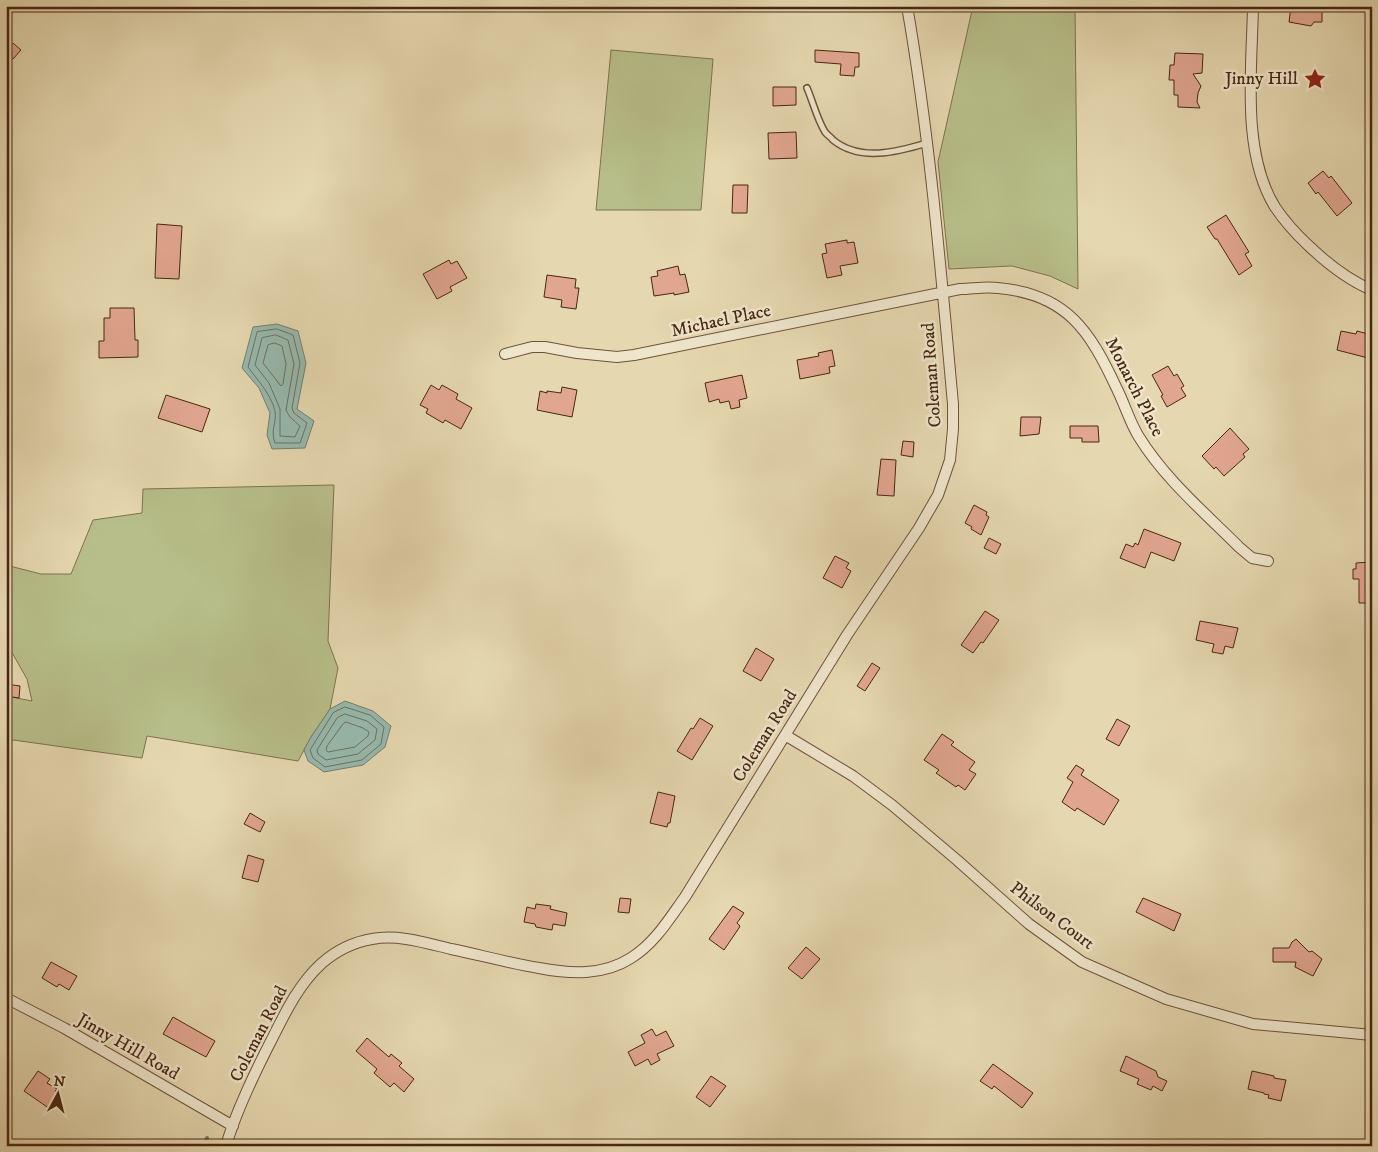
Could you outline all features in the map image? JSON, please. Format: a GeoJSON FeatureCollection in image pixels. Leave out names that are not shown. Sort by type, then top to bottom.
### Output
{"type":"FeatureCollection","features":[{"type":"Feature","properties":{"kind":"street","name":"Coleman Road"},"geometry":{"type":"LineString","coordinates":[[226,1146],[268,1048],[293,999],[322,963],[339,951],[373,939],[397,938],[423,942],[523,965],[581,973],[601,970],[631,958],[650,944],[685,897],[847,635],[928,514],[945,479],[950,460],[953,421],[927,143],[907,6]]}},
{"type":"Feature","properties":{"kind":"street"},"geometry":{"type":"LineString","coordinates":[[1253,6],[1252,138],[1262,179],[1275,207],[1294,232],[1322,259],[1346,277],[1372,290]]}},
{"type":"Feature","properties":{"kind":"street","name":"Monarch Place"},"geometry":{"type":"LineString","coordinates":[[942,293],[996,287],[1025,292],[1051,302],[1073,317],[1087,332],[1117,387],[1138,436],[1160,467],[1239,547],[1252,558],[1268,561]]}},
{"type":"Feature","properties":{"kind":"street","name":"Michael Place"},"geometry":{"type":"LineString","coordinates":[[505,354],[532,347],[545,347],[577,353],[617,357],[634,355],[942,293]]}},
{"type":"Feature","properties":{"kind":"street","name":"Philson Court"},"geometry":{"type":"LineString","coordinates":[[785,734],[853,776],[884,799],[1029,924],[1082,962],[1166,999],[1253,1024],[1372,1035]]}},
{"type":"Feature","properties":{"kind":"street","name":"Jinny Hill Road"},"geometry":{"type":"LineString","coordinates":[[6,998],[64,1028],[233,1126]]}},
{"type":"Feature","properties":{"kind":"lane"},"geometry":{"type":"LineString","coordinates":[[807,88],[826,133],[838,144],[850,150],[879,154],[927,143]]}},
{"type":"Feature","properties":{"kind":"green space"},"geometry":{"type":"Polygon","coordinates":[[[973,6],[1075,6],[1078,289],[1050,276],[1012,266],[949,269],[938,162],[973,6]]]}},
{"type":"Feature","properties":{"kind":"green space"},"geometry":{"type":"Polygon","coordinates":[[[611,50],[713,59],[701,210],[596,210],[611,50]]]}},
{"type":"Feature","properties":{"kind":"green space"},"geometry":{"type":"Polygon","coordinates":[[[334,485],[328,641],[338,668],[330,709],[311,737],[298,761],[147,736],[142,758],[6,739],[6,696],[32,701],[27,679],[6,642],[6,565],[41,574],[71,574],[93,520],[142,513],[143,489],[334,485]]]}},
{"type":"Feature","properties":{"kind":"water"},"geometry":{"type":"Polygon","coordinates":[[[277,324],[298,331],[306,363],[297,409],[314,421],[305,448],[272,449],[267,435],[270,413],[259,388],[242,368],[253,327],[277,324]]]}},
{"type":"Feature","properties":{"kind":"water"},"geometry":{"type":"Polygon","coordinates":[[[345,701],[373,711],[391,726],[385,747],[363,765],[324,772],[308,761],[304,750],[330,709],[345,701]]]}},
{"type":"Feature","properties":{"kind":"building"},"geometry":{"type":"Polygon","coordinates":[[[1291,6],[1322,6],[1322,22],[1314,22],[1311,26],[1289,22],[1291,6]]]}},
{"type":"Feature","properties":{"kind":"building"},"geometry":{"type":"Polygon","coordinates":[[[13,43],[21,50],[13,59],[6,51],[13,43]]]}},
{"type":"Feature","properties":{"kind":"building"},"geometry":{"type":"Polygon","coordinates":[[[815,50],[859,53],[859,67],[855,67],[854,76],[840,75],[841,64],[815,62],[815,50]]]}},
{"type":"Feature","properties":{"kind":"building"},"geometry":{"type":"Polygon","coordinates":[[[1175,53],[1203,54],[1202,73],[1193,74],[1201,86],[1197,102],[1200,108],[1178,107],[1178,95],[1174,95],[1174,80],[1169,80],[1170,65],[1174,65],[1175,53]]]}},
{"type":"Feature","properties":{"kind":"building"},"geometry":{"type":"Polygon","coordinates":[[[773,87],[796,87],[796,105],[773,106],[773,87]]]}},
{"type":"Feature","properties":{"kind":"building"},"geometry":{"type":"Polygon","coordinates":[[[796,132],[797,158],[769,159],[768,133],[796,132]]]}},
{"type":"Feature","properties":{"kind":"building"},"geometry":{"type":"Polygon","coordinates":[[[1323,171],[1329,178],[1331,176],[1352,203],[1337,216],[1318,192],[1316,194],[1308,183],[1323,171]]]}},
{"type":"Feature","properties":{"kind":"building"},"geometry":{"type":"Polygon","coordinates":[[[733,185],[748,185],[747,213],[732,213],[733,185]]]}},
{"type":"Feature","properties":{"kind":"building"},"geometry":{"type":"Polygon","coordinates":[[[1226,215],[1249,252],[1245,254],[1252,266],[1239,275],[1217,239],[1215,239],[1207,227],[1226,215]]]}},
{"type":"Feature","properties":{"kind":"building"},"geometry":{"type":"Polygon","coordinates":[[[157,224],[182,226],[179,279],[155,278],[157,224]]]}},
{"type":"Feature","properties":{"kind":"building"},"geometry":{"type":"Polygon","coordinates":[[[847,240],[847,243],[854,242],[858,263],[840,266],[842,275],[827,278],[822,254],[827,253],[825,244],[847,240]]]}},
{"type":"Feature","properties":{"kind":"building"},"geometry":{"type":"Polygon","coordinates":[[[449,260],[451,264],[457,261],[467,278],[450,287],[452,291],[437,299],[423,274],[449,260]]]}},
{"type":"Feature","properties":{"kind":"building"},"geometry":{"type":"Polygon","coordinates":[[[678,266],[680,275],[685,274],[689,292],[654,296],[651,277],[658,276],[657,271],[678,266]]]}},
{"type":"Feature","properties":{"kind":"building"},"geometry":{"type":"Polygon","coordinates":[[[547,275],[576,279],[575,288],[579,288],[576,309],[561,307],[562,300],[544,297],[547,275]]]}},
{"type":"Feature","properties":{"kind":"building"},"geometry":{"type":"Polygon","coordinates":[[[110,308],[134,308],[135,340],[138,340],[138,357],[99,358],[99,341],[104,341],[104,318],[110,318],[110,308]]]}},
{"type":"Feature","properties":{"kind":"building"},"geometry":{"type":"Polygon","coordinates":[[[1341,331],[1356,334],[1357,331],[1372,335],[1372,359],[1337,350],[1341,331]]]}},
{"type":"Feature","properties":{"kind":"building"},"geometry":{"type":"Polygon","coordinates":[[[832,350],[835,366],[829,367],[830,373],[800,379],[797,360],[819,356],[818,353],[832,350]]]}},
{"type":"Feature","properties":{"kind":"building"},"geometry":{"type":"Polygon","coordinates":[[[1168,366],[1174,376],[1177,374],[1184,386],[1181,388],[1186,396],[1167,407],[1152,375],[1168,366]]]}},
{"type":"Feature","properties":{"kind":"building"},"geometry":{"type":"Polygon","coordinates":[[[742,375],[747,398],[739,400],[740,407],[731,409],[729,401],[720,403],[719,399],[709,402],[705,383],[742,375]]]}},
{"type":"Feature","properties":{"kind":"building"},"geometry":{"type":"Polygon","coordinates":[[[431,385],[439,390],[442,385],[458,394],[456,399],[472,408],[461,429],[445,420],[443,423],[426,413],[428,409],[420,405],[431,385]]]}},
{"type":"Feature","properties":{"kind":"building"},"geometry":{"type":"Polygon","coordinates":[[[562,387],[577,390],[572,417],[537,410],[540,391],[561,393],[562,387]]]}},
{"type":"Feature","properties":{"kind":"building"},"geometry":{"type":"Polygon","coordinates":[[[166,395],[210,409],[202,432],[158,418],[166,395]]]}},
{"type":"Feature","properties":{"kind":"building"},"geometry":{"type":"Polygon","coordinates":[[[1021,417],[1041,417],[1039,434],[1020,436],[1021,417]]]}},
{"type":"Feature","properties":{"kind":"building"},"geometry":{"type":"Polygon","coordinates":[[[1070,426],[1098,426],[1099,442],[1082,442],[1082,438],[1070,438],[1070,426]]]}},
{"type":"Feature","properties":{"kind":"building"},"geometry":{"type":"Polygon","coordinates":[[[1230,428],[1249,449],[1243,454],[1245,457],[1224,476],[1216,467],[1214,469],[1202,456],[1230,428]]]}},
{"type":"Feature","properties":{"kind":"building"},"geometry":{"type":"Polygon","coordinates":[[[903,441],[914,442],[913,457],[901,455],[903,441]]]}},
{"type":"Feature","properties":{"kind":"building"},"geometry":{"type":"Polygon","coordinates":[[[881,459],[896,460],[894,496],[877,495],[881,459]]]}},
{"type":"Feature","properties":{"kind":"building"},"geometry":{"type":"Polygon","coordinates":[[[974,505],[987,512],[986,515],[989,517],[981,535],[965,523],[974,505]]]}},
{"type":"Feature","properties":{"kind":"building"},"geometry":{"type":"Polygon","coordinates":[[[1144,529],[1181,543],[1174,561],[1151,552],[1145,568],[1120,558],[1126,544],[1133,547],[1135,543],[1138,545],[1144,529]]]}},
{"type":"Feature","properties":{"kind":"building"},"geometry":{"type":"Polygon","coordinates":[[[989,538],[1001,544],[996,554],[984,548],[989,538]]]}},
{"type":"Feature","properties":{"kind":"building"},"geometry":{"type":"Polygon","coordinates":[[[835,556],[849,563],[846,568],[851,571],[842,588],[823,578],[835,556]]]}},
{"type":"Feature","properties":{"kind":"building"},"geometry":{"type":"Polygon","coordinates":[[[1370,562],[1372,564],[1372,603],[1359,603],[1359,579],[1353,579],[1353,569],[1356,569],[1356,563],[1370,562]]]}},
{"type":"Feature","properties":{"kind":"building"},"geometry":{"type":"Polygon","coordinates":[[[985,611],[999,620],[983,643],[981,642],[973,653],[961,645],[985,611]]]}},
{"type":"Feature","properties":{"kind":"building"},"geometry":{"type":"Polygon","coordinates":[[[1200,621],[1238,628],[1233,648],[1225,646],[1223,654],[1212,652],[1214,644],[1196,640],[1200,621]]]}},
{"type":"Feature","properties":{"kind":"building"},"geometry":{"type":"Polygon","coordinates":[[[756,648],[774,659],[761,681],[743,671],[756,648]]]}},
{"type":"Feature","properties":{"kind":"building"},"geometry":{"type":"Polygon","coordinates":[[[872,663],[880,668],[865,691],[857,686],[872,663]]]}},
{"type":"Feature","properties":{"kind":"building"},"geometry":{"type":"Polygon","coordinates":[[[6,684],[20,686],[19,698],[6,696],[6,684]]]}},
{"type":"Feature","properties":{"kind":"building"},"geometry":{"type":"Polygon","coordinates":[[[700,718],[713,726],[692,760],[677,751],[691,728],[693,729],[700,718]]]}},
{"type":"Feature","properties":{"kind":"building"},"geometry":{"type":"Polygon","coordinates":[[[1117,719],[1130,726],[1119,746],[1106,739],[1117,719]]]}},
{"type":"Feature","properties":{"kind":"building"},"geometry":{"type":"Polygon","coordinates":[[[942,734],[954,742],[951,745],[975,762],[969,770],[976,774],[965,790],[958,785],[956,787],[936,773],[939,770],[924,760],[942,734]]]}},
{"type":"Feature","properties":{"kind":"building"},"geometry":{"type":"Polygon","coordinates":[[[1076,765],[1084,770],[1081,775],[1119,800],[1104,825],[1077,808],[1075,811],[1062,802],[1073,782],[1067,778],[1076,765]]]}},
{"type":"Feature","properties":{"kind":"building"},"geometry":{"type":"Polygon","coordinates":[[[658,792],[675,796],[670,823],[668,823],[667,827],[650,823],[658,792]]]}},
{"type":"Feature","properties":{"kind":"building"},"geometry":{"type":"Polygon","coordinates":[[[250,813],[265,822],[260,832],[244,824],[250,813]]]}},
{"type":"Feature","properties":{"kind":"building"},"geometry":{"type":"Polygon","coordinates":[[[248,855],[264,860],[258,882],[242,878],[248,855]]]}},
{"type":"Feature","properties":{"kind":"building"},"geometry":{"type":"Polygon","coordinates":[[[620,898],[631,899],[629,913],[618,912],[620,898]]]}},
{"type":"Feature","properties":{"kind":"building"},"geometry":{"type":"Polygon","coordinates":[[[1143,898],[1181,914],[1174,931],[1136,912],[1143,898]]]}},
{"type":"Feature","properties":{"kind":"building"},"geometry":{"type":"Polygon","coordinates":[[[536,904],[551,906],[550,909],[567,913],[565,926],[553,924],[552,930],[536,927],[535,924],[524,922],[527,907],[535,909],[536,904]]]}},
{"type":"Feature","properties":{"kind":"building"},"geometry":{"type":"Polygon","coordinates":[[[733,906],[744,913],[737,923],[740,926],[739,928],[724,950],[709,939],[733,906]]]}},
{"type":"Feature","properties":{"kind":"building"},"geometry":{"type":"Polygon","coordinates":[[[1296,939],[1309,952],[1312,951],[1322,959],[1313,976],[1295,967],[1296,962],[1273,962],[1273,948],[1289,948],[1296,939]]]}},
{"type":"Feature","properties":{"kind":"building"},"geometry":{"type":"Polygon","coordinates":[[[806,947],[820,959],[802,979],[788,968],[806,947]]]}},
{"type":"Feature","properties":{"kind":"building"},"geometry":{"type":"Polygon","coordinates":[[[51,962],[77,976],[69,990],[59,984],[57,987],[42,978],[51,962]]]}},
{"type":"Feature","properties":{"kind":"building"},"geometry":{"type":"Polygon","coordinates":[[[173,1017],[215,1041],[206,1057],[163,1034],[173,1017]]]}},
{"type":"Feature","properties":{"kind":"building"},"geometry":{"type":"Polygon","coordinates":[[[652,1029],[656,1036],[666,1031],[674,1046],[657,1054],[660,1060],[651,1065],[648,1059],[635,1066],[628,1052],[645,1043],[641,1035],[652,1029]]]}},
{"type":"Feature","properties":{"kind":"building"},"geometry":{"type":"Polygon","coordinates":[[[367,1038],[389,1057],[391,1054],[402,1063],[399,1066],[414,1079],[404,1092],[394,1083],[390,1087],[374,1073],[377,1069],[356,1051],[367,1038]]]}},
{"type":"Feature","properties":{"kind":"building"},"geometry":{"type":"Polygon","coordinates":[[[1126,1056],[1156,1071],[1158,1077],[1167,1081],[1162,1091],[1153,1086],[1151,1090],[1137,1084],[1139,1079],[1120,1071],[1126,1056]]]}},
{"type":"Feature","properties":{"kind":"building"},"geometry":{"type":"Polygon","coordinates":[[[993,1064],[1033,1093],[1022,1108],[994,1086],[992,1089],[980,1081],[993,1064]]]}},
{"type":"Feature","properties":{"kind":"building"},"geometry":{"type":"Polygon","coordinates":[[[38,1071],[50,1079],[47,1083],[57,1089],[55,1091],[60,1094],[50,1109],[24,1091],[38,1071]]]}},
{"type":"Feature","properties":{"kind":"building"},"geometry":{"type":"Polygon","coordinates":[[[1252,1071],[1286,1080],[1281,1101],[1268,1098],[1269,1095],[1264,1093],[1248,1089],[1252,1071]]]}},
{"type":"Feature","properties":{"kind":"building"},"geometry":{"type":"Polygon","coordinates":[[[711,1076],[726,1086],[710,1107],[696,1097],[711,1076]]]}},
{"type":"Feature","properties":{"kind":"waterway"},"geometry":{"type":"LineString","coordinates":[[205,1146],[207,1138]]}},
{"type":"Feature","properties":{"kind":"place","name":"Jinny Hill"},"geometry":{"type":"Point","coordinates":[1315,79]}}]}
